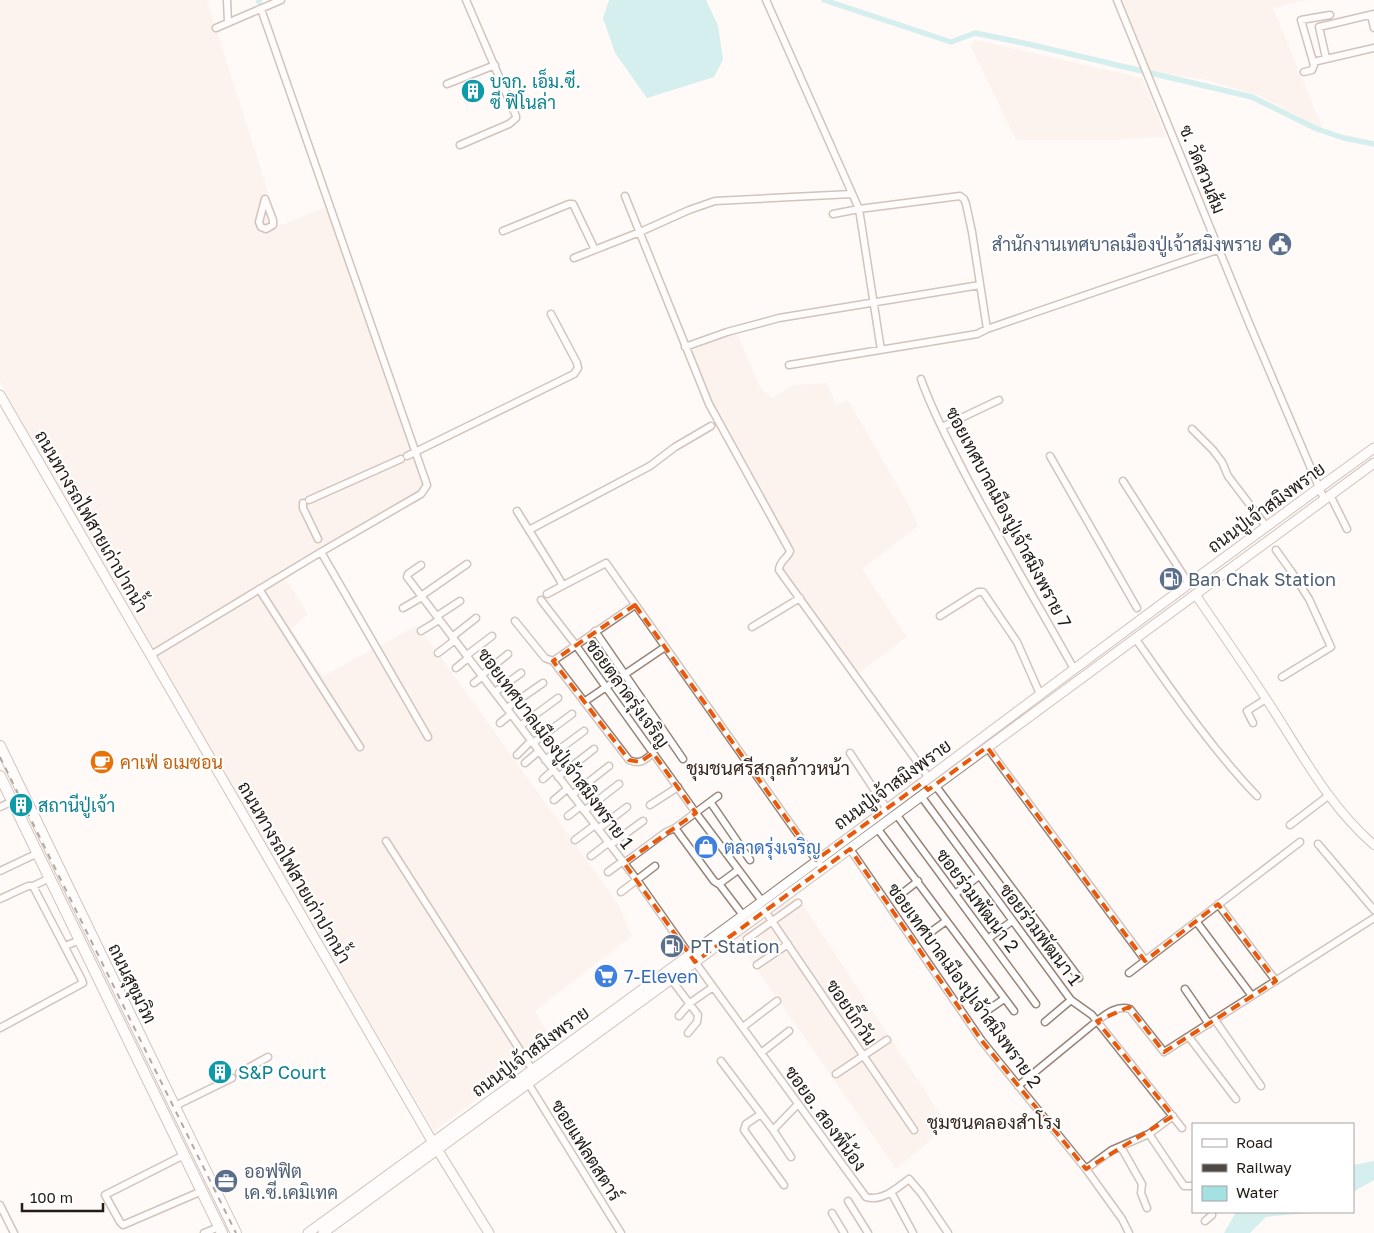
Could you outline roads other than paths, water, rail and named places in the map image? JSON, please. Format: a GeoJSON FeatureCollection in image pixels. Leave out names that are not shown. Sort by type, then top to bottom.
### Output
{"type":"FeatureCollection","features":[{"type":"Feature","properties":{"kind":"highway","name":"ถนนสุขุมวิท"},"geometry":{"type":"LineString","coordinates":[[0,746],[236,1233]]}},
{"type":"Feature","properties":{"kind":"highway","name":"ถนนสุขุมวิท"},"geometry":{"type":"LineString","coordinates":[[0,776],[221,1230]]}},
{"type":"Feature","properties":{"kind":"highway"},"geometry":{"type":"LineString","coordinates":[[80,940],[91,932]]}},
{"type":"Feature","properties":{"kind":"main road","name":"ถนนทางรถไฟสายเก่าปากน้ำ"},"geometry":{"type":"LineString","coordinates":[[0,395],[435,1145],[490,1233]]}},
{"type":"Feature","properties":{"kind":"main road","name":"ถนนปู่เจ้าสมิงพราย"},"geometry":{"type":"LineString","coordinates":[[308,1233],[528,1083],[592,1031],[692,958],[765,911],[850,849],[896,814],[992,730],[1074,669],[1140,613],[1188,584],[1374,448]]}},
{"type":"Feature","properties":{"kind":"main road","name":"ถนนปู่เจ้าสมิงพราย"},"geometry":{"type":"LineString","coordinates":[[323,1233],[532,1069],[671,979],[742,914],[887,809],[927,786],[987,747],[1195,594],[1272,545],[1327,497],[1374,463]]}},
{"type":"Feature","properties":{"kind":"main road"},"geometry":{"type":"LineString","coordinates":[[1188,584],[1195,594]]}},
{"type":"Feature","properties":{"kind":"main road"},"geometry":{"type":"LineString","coordinates":[[1074,669],[1080,678]]}},
{"type":"Feature","properties":{"kind":"main road"},"geometry":{"type":"LineString","coordinates":[[992,730],[998,739]]}},
{"type":"Feature","properties":{"kind":"street"},"geometry":{"type":"LineString","coordinates":[[227,0],[228,22]]}},
{"type":"Feature","properties":{"kind":"street"},"geometry":{"type":"LineString","coordinates":[[216,28],[281,0]]}},
{"type":"Feature","properties":{"kind":"street"},"geometry":{"type":"LineString","coordinates":[[460,145],[509,124],[516,118],[514,109],[466,0]]}},
{"type":"Feature","properties":{"kind":"street"},"geometry":{"type":"LineString","coordinates":[[766,0],[859,209],[880,350]]}},
{"type":"Feature","properties":{"kind":"street","name":"ซ. วัดสวนส้ม"},"geometry":{"type":"LineString","coordinates":[[1116,0],[1320,487],[1347,529]]}},
{"type":"Feature","properties":{"kind":"street"},"geometry":{"type":"LineString","coordinates":[[151,655],[420,494],[427,485],[427,480],[366,312],[261,9]]}},
{"type":"Feature","properties":{"kind":"street"},"geometry":{"type":"LineString","coordinates":[[1304,72],[1314,68],[1301,20],[1330,15]]}},
{"type":"Feature","properties":{"kind":"street"},"geometry":{"type":"LineString","coordinates":[[1326,58],[1319,27],[1373,15],[1374,28]]}},
{"type":"Feature","properties":{"kind":"street"},"geometry":{"type":"LineString","coordinates":[[1313,62],[1374,48]]}},
{"type":"Feature","properties":{"kind":"street"},"geometry":{"type":"LineString","coordinates":[[447,84],[495,66]]}},
{"type":"Feature","properties":{"kind":"street"},"geometry":{"type":"LineString","coordinates":[[574,258],[715,201],[852,194]]}},
{"type":"Feature","properties":{"kind":"street"},"geometry":{"type":"LineString","coordinates":[[625,196],[709,404],[790,551],[779,566],[779,570],[927,786],[1079,978]]}},
{"type":"Feature","properties":{"kind":"street"},"geometry":{"type":"LineString","coordinates":[[833,214],[960,196],[966,204],[972,232],[987,328]]}},
{"type":"Feature","properties":{"kind":"street"},"geometry":{"type":"LineString","coordinates":[[503,231],[571,204],[575,206],[595,250]]}},
{"type":"Feature","properties":{"kind":"street"},"geometry":{"type":"LineString","coordinates":[[789,364],[977,334],[987,328],[1220,249]]}},
{"type":"Feature","properties":{"kind":"street"},"geometry":{"type":"LineString","coordinates":[[685,347],[727,332],[779,318],[980,285]]}},
{"type":"Feature","properties":{"kind":"street"},"geometry":{"type":"LineString","coordinates":[[318,539],[303,508],[306,501],[404,458],[574,374],[578,368],[577,363],[551,314]]}},
{"type":"Feature","properties":{"kind":"street","name":"ซอยเทศบาลเมืองปู่เจ้าสมิงพราย 7"},"geometry":{"type":"LineString","coordinates":[[921,379],[925,392],[942,427],[990,521],[1074,669]]}},
{"type":"Feature","properties":{"kind":"street"},"geometry":{"type":"LineString","coordinates":[[942,427],[999,400]]}},
{"type":"Feature","properties":{"kind":"street"},"geometry":{"type":"LineString","coordinates":[[529,530],[650,466],[711,426]]}},
{"type":"Feature","properties":{"kind":"street"},"geometry":{"type":"LineString","coordinates":[[1192,428],[1213,450],[1222,462],[1228,476],[1266,526]]}},
{"type":"Feature","properties":{"kind":"street"},"geometry":{"type":"LineString","coordinates":[[1050,456],[1140,613]]}},
{"type":"Feature","properties":{"kind":"street"},"geometry":{"type":"LineString","coordinates":[[1123,480],[1188,584]]}},
{"type":"Feature","properties":{"kind":"street"},"geometry":{"type":"LineString","coordinates":[[517,511],[562,586]]}},
{"type":"Feature","properties":{"kind":"street"},"geometry":{"type":"LineString","coordinates":[[1272,545],[1309,599],[1331,647],[1282,677]]}},
{"type":"Feature","properties":{"kind":"street"},"geometry":{"type":"LineString","coordinates":[[321,552],[428,737]]}},
{"type":"Feature","properties":{"kind":"street"},"geometry":{"type":"LineString","coordinates":[[547,594],[606,563],[822,869]]}},
{"type":"Feature","properties":{"kind":"street"},"geometry":{"type":"LineString","coordinates":[[403,608],[466,564]]}},
{"type":"Feature","properties":{"kind":"street","name":"ซอยเทศบาลเมืองปู่เจ้าสมิงพราย 1"},"geometry":{"type":"LineString","coordinates":[[421,565],[407,576],[624,862],[692,958]]}},
{"type":"Feature","properties":{"kind":"street"},"geometry":{"type":"LineString","coordinates":[[259,589],[360,747]]}},
{"type":"Feature","properties":{"kind":"street"},"geometry":{"type":"LineString","coordinates":[[940,616],[978,592],[983,592],[1017,642],[1040,694]]}},
{"type":"Feature","properties":{"kind":"street"},"geometry":{"type":"LineString","coordinates":[[1195,594],[1266,699],[1328,796],[1357,831],[1374,845]]}},
{"type":"Feature","properties":{"kind":"street"},"geometry":{"type":"LineString","coordinates":[[752,627],[800,598]]}},
{"type":"Feature","properties":{"kind":"street","name":"ซอยตลาดรุ่งเจริญ"},"geometry":{"type":"LineString","coordinates":[[540,600],[575,644],[696,813],[762,900]]}},
{"type":"Feature","properties":{"kind":"street"},"geometry":{"type":"LineString","coordinates":[[421,631],[460,601]]}},
{"type":"Feature","properties":{"kind":"street"},"geometry":{"type":"LineString","coordinates":[[553,661],[635,604]]}},
{"type":"Feature","properties":{"kind":"street"},"geometry":{"type":"LineString","coordinates":[[438,653],[476,618]]}},
{"type":"Feature","properties":{"kind":"street"},"geometry":{"type":"LineString","coordinates":[[515,621],[545,658],[553,661],[629,760],[635,763],[640,762],[653,753]]}},
{"type":"Feature","properties":{"kind":"street"},"geometry":{"type":"LineString","coordinates":[[595,631],[684,759]]}},
{"type":"Feature","properties":{"kind":"street"},"geometry":{"type":"LineString","coordinates":[[456,668],[492,636]]}},
{"type":"Feature","properties":{"kind":"street"},"geometry":{"type":"LineString","coordinates":[[1135,638],[1209,740],[1257,796]]}},
{"type":"Feature","properties":{"kind":"street"},"geometry":{"type":"LineString","coordinates":[[584,702],[665,647]]}},
{"type":"Feature","properties":{"kind":"street"},"geometry":{"type":"LineString","coordinates":[[474,683],[508,654]]}},
{"type":"Feature","properties":{"kind":"street"},"geometry":{"type":"LineString","coordinates":[[495,692],[521,673]]}},
{"type":"Feature","properties":{"kind":"street"},"geometry":{"type":"LineString","coordinates":[[500,723],[509,711],[543,683]]}},
{"type":"Feature","properties":{"kind":"street"},"geometry":{"type":"LineString","coordinates":[[520,726],[558,698]]}},
{"type":"Feature","properties":{"kind":"street"},"geometry":{"type":"LineString","coordinates":[[1253,723],[1246,711],[1266,699]]}},
{"type":"Feature","properties":{"kind":"street"},"geometry":{"type":"LineString","coordinates":[[517,755],[572,714]]}},
{"type":"Feature","properties":{"kind":"street"},"geometry":{"type":"LineString","coordinates":[[545,760],[584,731]]}},
{"type":"Feature","properties":{"kind":"street"},"geometry":{"type":"LineString","coordinates":[[987,747],[1144,958]]}},
{"type":"Feature","properties":{"kind":"street"},"geometry":{"type":"LineString","coordinates":[[558,777],[594,750]]}},
{"type":"Feature","properties":{"kind":"street"},"geometry":{"type":"LineString","coordinates":[[525,763],[539,751]]}},
{"type":"Feature","properties":{"kind":"street"},"geometry":{"type":"LineString","coordinates":[[850,753],[887,809]]}},
{"type":"Feature","properties":{"kind":"street"},"geometry":{"type":"LineString","coordinates":[[572,795],[609,766]]}},
{"type":"Feature","properties":{"kind":"street"},"geometry":{"type":"LineString","coordinates":[[542,779],[553,770]]}},
{"type":"Feature","properties":{"kind":"street"},"geometry":{"type":"LineString","coordinates":[[568,816],[582,809],[619,784]]}},
{"type":"Feature","properties":{"kind":"street","name":"ซอยร่วมพัฒนา 1"},"geometry":{"type":"LineString","coordinates":[[927,786],[980,876],[1012,921],[1071,1000],[1088,1010],[1182,1128]]}},
{"type":"Feature","properties":{"kind":"street"},"geometry":{"type":"LineString","coordinates":[[650,805],[678,787]]}},
{"type":"Feature","properties":{"kind":"street"},"geometry":{"type":"LineString","coordinates":[[554,800],[567,789]]}},
{"type":"Feature","properties":{"kind":"street"},"geometry":{"type":"LineString","coordinates":[[608,872],[666,832],[675,828],[718,796]]}},
{"type":"Feature","properties":{"kind":"street"},"geometry":{"type":"LineString","coordinates":[[1290,825],[1328,796]]}},
{"type":"Feature","properties":{"kind":"street"},"geometry":{"type":"LineString","coordinates":[[0,807],[13,801]]}},
{"type":"Feature","properties":{"kind":"street"},"geometry":{"type":"LineString","coordinates":[[710,803],[750,860]]}},
{"type":"Feature","properties":{"kind":"street"},"geometry":{"type":"LineString","coordinates":[[575,840],[627,807]]}},
{"type":"Feature","properties":{"kind":"street","name":"ซอยร่วมพัฒนา 2"},"geometry":{"type":"LineString","coordinates":[[896,814],[1036,1004]]}},
{"type":"Feature","properties":{"kind":"street"},"geometry":{"type":"LineString","coordinates":[[591,856],[643,821]]}},
{"type":"Feature","properties":{"kind":"street"},"geometry":{"type":"LineString","coordinates":[[675,828],[742,914]]}},
{"type":"Feature","properties":{"kind":"street"},"geometry":{"type":"LineString","coordinates":[[877,828],[1014,1012]]}},
{"type":"Feature","properties":{"kind":"street"},"geometry":{"type":"LineString","coordinates":[[386,841],[532,1069]]}},
{"type":"Feature","properties":{"kind":"street"},"geometry":{"type":"LineString","coordinates":[[1129,973],[1144,958],[1300,842]]}},
{"type":"Feature","properties":{"kind":"street"},"geometry":{"type":"LineString","coordinates":[[1318,844],[1374,910]]}},
{"type":"Feature","properties":{"kind":"street","name":"ซอยเทศบาลเมืองปู่เจ้าสมิงพราย 2"},"geometry":{"type":"LineString","coordinates":[[850,849],[982,1041],[1086,1170],[1122,1219],[1129,1233]]}},
{"type":"Feature","properties":{"kind":"street"},"geometry":{"type":"LineString","coordinates":[[0,871],[38,852]]}},
{"type":"Feature","properties":{"kind":"street"},"geometry":{"type":"LineString","coordinates":[[621,892],[655,866]]}},
{"type":"Feature","properties":{"kind":"street"},"geometry":{"type":"LineString","coordinates":[[719,884],[738,870]]}},
{"type":"Feature","properties":{"kind":"street"},"geometry":{"type":"LineString","coordinates":[[956,894],[980,876]]}},
{"type":"Feature","properties":{"kind":"street"},"geometry":{"type":"LineString","coordinates":[[0,900],[28,886],[33,886],[50,878]]}},
{"type":"Feature","properties":{"kind":"street"},"geometry":{"type":"LineString","coordinates":[[900,894],[918,881]]}},
{"type":"Feature","properties":{"kind":"street"},"geometry":{"type":"LineString","coordinates":[[0,1028],[83,983],[33,886]]}},
{"type":"Feature","properties":{"kind":"street"},"geometry":{"type":"LineString","coordinates":[[747,939],[798,903]]}},
{"type":"Feature","properties":{"kind":"street"},"geometry":{"type":"LineString","coordinates":[[1218,904],[1276,981]]}},
{"type":"Feature","properties":{"kind":"street","name":"ซอยบิ๊กวัน"},"geometry":{"type":"LineString","coordinates":[[765,911],[914,1130]]}},
{"type":"Feature","properties":{"kind":"street"},"geometry":{"type":"LineString","coordinates":[[1018,1086],[1097,1021],[1121,1008],[1130,1009],[1164,1052],[1374,918]]}},
{"type":"Feature","properties":{"kind":"street"},"geometry":{"type":"LineString","coordinates":[[931,932],[946,921]]}},
{"type":"Feature","properties":{"kind":"street"},"geometry":{"type":"LineString","coordinates":[[988,938],[1012,921]]}},
{"type":"Feature","properties":{"kind":"street"},"geometry":{"type":"LineString","coordinates":[[1196,921],[1252,996]]}},
{"type":"Feature","properties":{"kind":"street"},"geometry":{"type":"LineString","coordinates":[[65,946],[80,940]]}},
{"type":"Feature","properties":{"kind":"street"},"geometry":{"type":"LineString","coordinates":[[757,965],[788,944]]}},
{"type":"Feature","properties":{"kind":"street","name":"ซอยอ. สองพี่น้อง"},"geometry":{"type":"LineString","coordinates":[[692,958],[866,1197],[878,1198],[910,1179],[922,1192],[948,1233]]}},
{"type":"Feature","properties":{"kind":"street"},"geometry":{"type":"LineString","coordinates":[[671,979],[690,1003],[698,1018],[688,1033]]}},
{"type":"Feature","properties":{"kind":"street"},"geometry":{"type":"LineString","coordinates":[[679,1016],[690,1003],[713,987]]}},
{"type":"Feature","properties":{"kind":"street"},"geometry":{"type":"LineString","coordinates":[[1186,989],[1261,1086]]}},
{"type":"Feature","properties":{"kind":"street"},"geometry":{"type":"LineString","coordinates":[[988,1010],[1004,999]]}},
{"type":"Feature","properties":{"kind":"street"},"geometry":{"type":"LineString","coordinates":[[1045,1022],[1071,1000]]}},
{"type":"Feature","properties":{"kind":"street"},"geometry":{"type":"LineString","coordinates":[[743,1027],[777,1001]]}},
{"type":"Feature","properties":{"kind":"street"},"geometry":{"type":"LineString","coordinates":[[761,1053],[789,1031]]}},
{"type":"Feature","properties":{"kind":"street"},"geometry":{"type":"LineString","coordinates":[[1189,1037],[1236,1099]]}},
{"type":"Feature","properties":{"kind":"street"},"geometry":{"type":"LineString","coordinates":[[836,1074],[887,1040]]}},
{"type":"Feature","properties":{"kind":"street"},"geometry":{"type":"LineString","coordinates":[[239,1073],[268,1057]]}},
{"type":"Feature","properties":{"kind":"street"},"geometry":{"type":"LineString","coordinates":[[721,1061],[791,1157]]}},
{"type":"Feature","properties":{"kind":"street"},"geometry":{"type":"LineString","coordinates":[[175,1106],[232,1078]]}},
{"type":"Feature","properties":{"kind":"street","name":"ซอยแฟลตสตาร์"},"geometry":{"type":"LineString","coordinates":[[528,1083],[620,1233]]}},
{"type":"Feature","properties":{"kind":"street"},"geometry":{"type":"LineString","coordinates":[[773,1130],[798,1104]]}},
{"type":"Feature","properties":{"kind":"street"},"geometry":{"type":"LineString","coordinates":[[761,1114],[746,1124],[744,1130],[784,1185]]}},
{"type":"Feature","properties":{"kind":"street"},"geometry":{"type":"LineString","coordinates":[[1086,1170],[1112,1150],[1121,1148],[1149,1134],[1174,1116]]}},
{"type":"Feature","properties":{"kind":"street"},"geometry":{"type":"LineString","coordinates":[[1149,1134],[1184,1186],[1192,1185]]}},
{"type":"Feature","properties":{"kind":"street"},"geometry":{"type":"LineString","coordinates":[[1121,1148],[1142,1184],[1141,1193],[1147,1208]]}},
{"type":"Feature","properties":{"kind":"street"},"geometry":{"type":"LineString","coordinates":[[184,1155],[105,1195],[123,1225],[202,1191]]}},
{"type":"Feature","properties":{"kind":"street"},"geometry":{"type":"LineString","coordinates":[[891,1192],[913,1233]]}},
{"type":"Feature","properties":{"kind":"street"},"geometry":{"type":"LineString","coordinates":[[848,1201],[868,1233]]}},
{"type":"Feature","properties":{"kind":"street"},"geometry":{"type":"LineString","coordinates":[[0,1205],[14,1233]]}},
{"type":"Feature","properties":{"kind":"street"},"geometry":{"type":"LineString","coordinates":[[832,1213],[844,1233]]}},
{"type":"Feature","properties":{"kind":"street"},"geometry":{"type":"LineString","coordinates":[[1205,1222],[1212,1213]]}},
{"type":"Feature","properties":{"kind":"street"},"geometry":{"type":"LineString","coordinates":[[204,1233],[221,1230]]}},
{"type":"Feature","properties":{"kind":"water"},"geometry":{"type":"Polygon","coordinates":[[[609,0],[706,0],[718,25],[723,60],[714,77],[647,98],[615,53],[603,18],[609,0]]]}},
{"type":"Feature","properties":{"kind":"water"},"geometry":{"type":"Polygon","coordinates":[[[1374,1161],[1374,1180],[1354,1191],[1354,1165],[1374,1161]]]}},
{"type":"Feature","properties":{"kind":"water"},"geometry":{"type":"Polygon","coordinates":[[[1235,1213],[1308,1213],[1266,1217],[1250,1233],[1224,1233],[1235,1213]]]}},
{"type":"Feature","properties":{"kind":"waterway"},"geometry":{"type":"LineString","coordinates":[[824,0],[951,42],[975,33],[1252,97],[1317,129],[1344,138],[1374,144]]}},
{"type":"Feature","properties":{"kind":"railway"},"geometry":{"type":"LineString","coordinates":[[0,757],[236,1233]]}},
{"type":"Feature","properties":{"kind":"place","name":"บจก. เอ็ม.ซี. ซี ฟิโนล่า"},"geometry":{"type":"Point","coordinates":[473,91]}},
{"type":"Feature","properties":{"kind":"place","name":"สำนักงานเทศบาลเมืองปู่เจ้าสมิงพราย"},"geometry":{"type":"Point","coordinates":[1280,244]}},
{"type":"Feature","properties":{"kind":"place","name":"Ban Chak Station"},"geometry":{"type":"Point","coordinates":[1171,579]}},
{"type":"Feature","properties":{"kind":"place","name":"คาเฟ่ อเมซอน"},"geometry":{"type":"Point","coordinates":[102,762]}},
{"type":"Feature","properties":{"kind":"place","name":"สถานีปู่เจ้า"},"geometry":{"type":"Point","coordinates":[21,805]}},
{"type":"Feature","properties":{"kind":"place","name":"ตลาดรุ่งเจริญ"},"geometry":{"type":"Point","coordinates":[706,847]}},
{"type":"Feature","properties":{"kind":"place","name":"PT Station"},"geometry":{"type":"Point","coordinates":[672,946]}},
{"type":"Feature","properties":{"kind":"place","name":"7-Eleven"},"geometry":{"type":"Point","coordinates":[606,976]}},
{"type":"Feature","properties":{"kind":"place","name":"S&P Court"},"geometry":{"type":"Point","coordinates":[220,1072]}},
{"type":"Feature","properties":{"kind":"place","name":"ออฟฟิต เค.ซี.เคมิเทค"},"geometry":{"type":"Point","coordinates":[226,1181]}},
{"type":"Feature","properties":{"kind":"district","name":"ชุมชนศรีสกุลก้าวหน้า"},"geometry":{"type":"Point","coordinates":[768,767]}},
{"type":"Feature","properties":{"kind":"district","name":"ชุมชนคลองสำโรง"},"geometry":{"type":"Point","coordinates":[994,1121]}}]}
